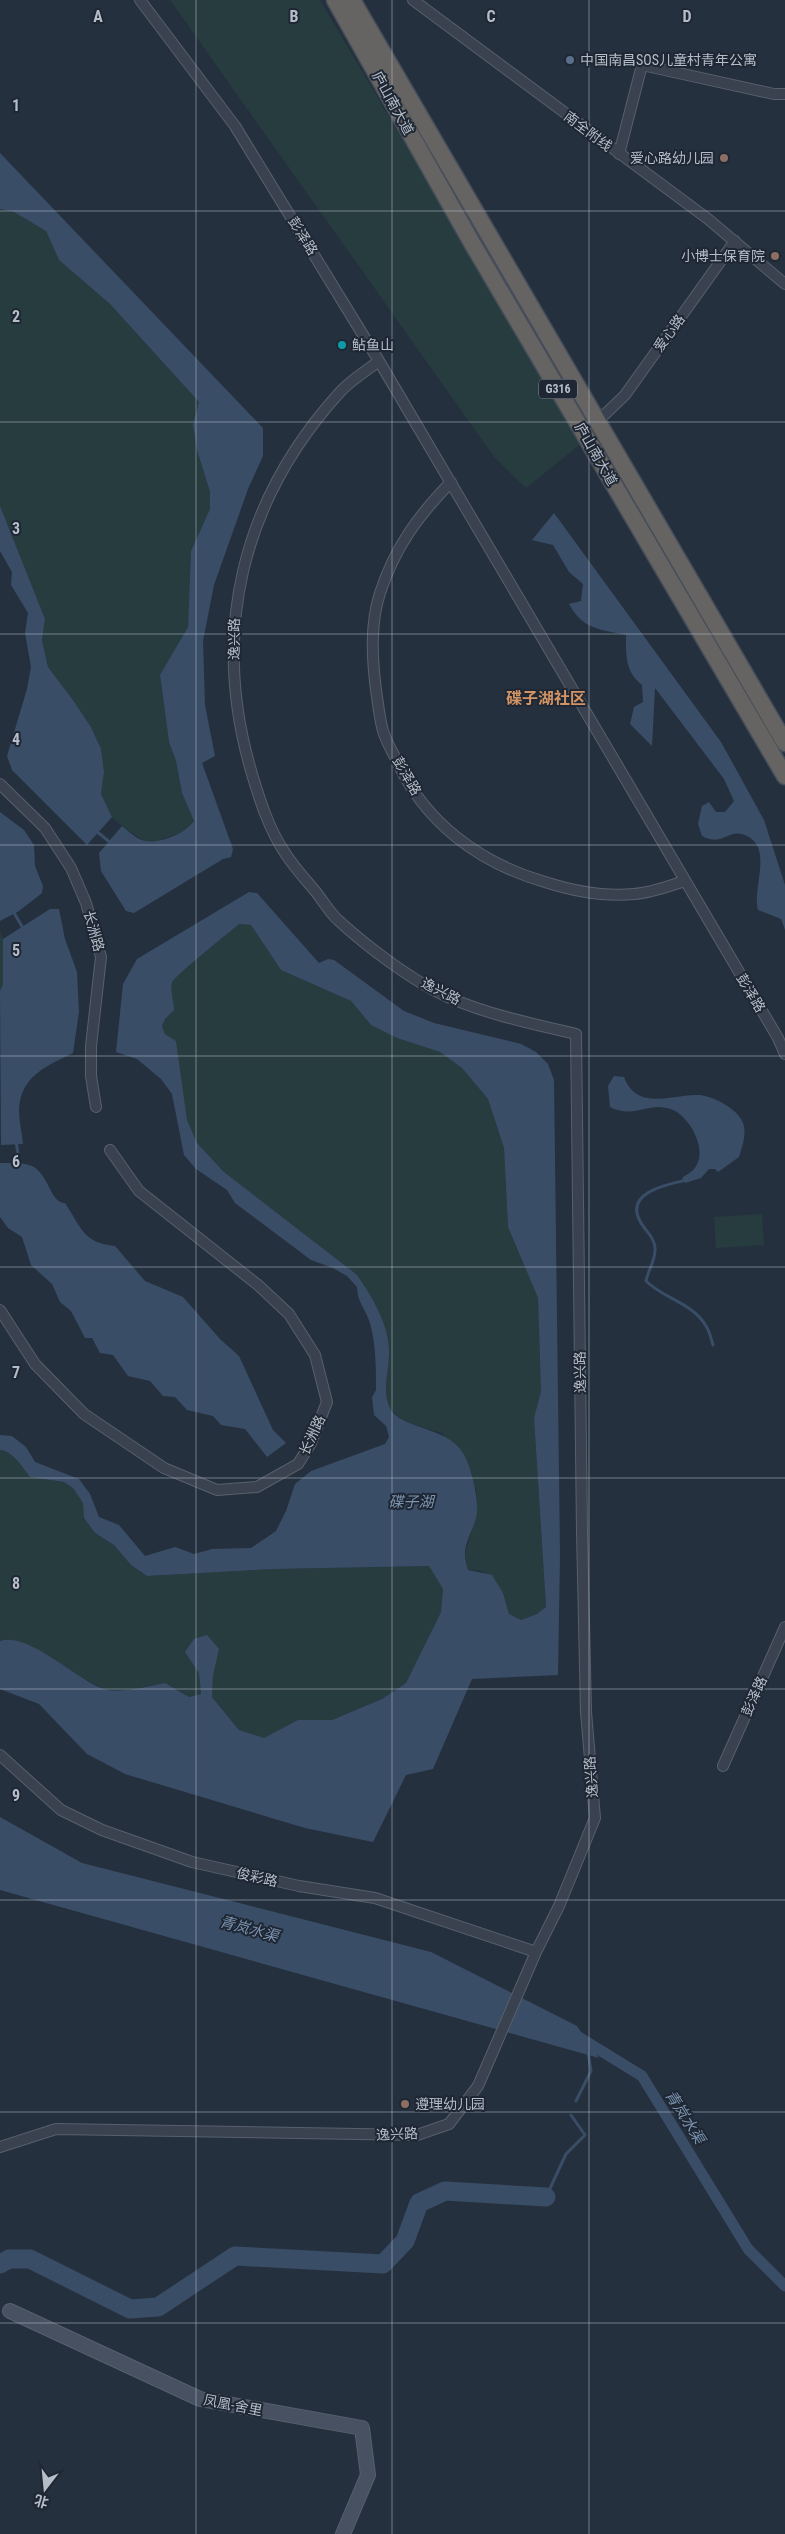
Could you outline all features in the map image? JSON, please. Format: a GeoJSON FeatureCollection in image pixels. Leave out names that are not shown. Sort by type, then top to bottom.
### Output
{"type":"FeatureCollection","features":[{"type":"Feature","properties":{"kind":"highway","name":"庐山南大道"},"geometry":{"type":"LineString","coordinates":[[335,0],[467,235],[785,776]]}},
{"type":"Feature","properties":{"kind":"highway","name":"庐山南大道"},"geometry":{"type":"LineString","coordinates":[[352,0],[785,743]]}},
{"type":"Feature","properties":{"kind":"main road","name":"凤凰-舍里"},"geometry":{"type":"LineString","coordinates":[[10,2311],[200,2400],[362,2428],[368,2475],[343,2534]]}},
{"type":"Feature","properties":{"kind":"street","name":"彭泽路"},"geometry":{"type":"LineString","coordinates":[[140,0],[235,126],[379,361],[778,1038],[785,1054]]}},
{"type":"Feature","properties":{"kind":"street","name":"南全附线"},"geometry":{"type":"LineString","coordinates":[[413,0],[708,219],[785,284]]}},
{"type":"Feature","properties":{"kind":"street"},"geometry":{"type":"LineString","coordinates":[[619,154],[642,65],[774,94],[785,94]]}},
{"type":"Feature","properties":{"kind":"street","name":"爱心路"},"geometry":{"type":"LineString","coordinates":[[598,421],[625,394],[734,241]]}},
{"type":"Feature","properties":{"kind":"street","name":"逸兴路"},"geometry":{"type":"LineString","coordinates":[[0,2147],[56,2129],[417,2135],[449,2124],[478,2086],[536,1952],[559,1906],[595,1818],[586,1712],[576,1034],[501,1016],[448,997],[401,969],[337,919],[284,852],[262,808],[242,740],[233,682],[235,605],[247,554],[272,488],[305,436],[341,390],[379,361]]}},
{"type":"Feature","properties":{"kind":"street","name":"彭泽路"},"geometry":{"type":"LineString","coordinates":[[451,482],[420,515],[393,559],[380,594],[372,636],[375,678],[382,729],[403,776],[432,817],[452,835],[466,846],[514,873],[562,888],[599,894],[635,894],[685,881]]}},
{"type":"Feature","properties":{"kind":"street","name":"长洲路"},"geometry":{"type":"LineString","coordinates":[[0,784],[45,828],[74,874],[86,903],[101,957],[91,1046],[91,1076],[96,1106]]}},
{"type":"Feature","properties":{"kind":"street","name":"长洲路"},"geometry":{"type":"LineString","coordinates":[[0,1310],[35,1364],[84,1414],[164,1468],[216,1490],[257,1487],[298,1464],[311,1443],[326,1402],[315,1355],[289,1314],[258,1285],[139,1191],[110,1150]]}},
{"type":"Feature","properties":{"kind":"street","name":"彭泽路"},"geometry":{"type":"LineString","coordinates":[[723,1766],[785,1627]]}},
{"type":"Feature","properties":{"kind":"street","name":"俊彩路"},"geometry":{"type":"LineString","coordinates":[[0,1755],[61,1810],[102,1830],[192,1862],[299,1886],[375,1898],[536,1952]]}},
{"type":"Feature","properties":{"kind":"green space"},"geometry":{"type":"Polygon","coordinates":[[[170,0],[320,0],[582,443],[526,488],[495,458],[170,0]]]}},
{"type":"Feature","properties":{"kind":"green space"},"geometry":{"type":"Polygon","coordinates":[[[0,209],[14,212],[46,231],[59,260],[110,304],[199,402],[193,425],[197,450],[210,492],[210,509],[191,551],[188,627],[160,676],[169,742],[176,761],[182,793],[194,821],[189,829],[158,841],[144,841],[122,826],[112,817],[101,794],[104,772],[101,749],[91,727],[48,667],[42,640],[45,619],[0,507],[0,209]]]}},
{"type":"Feature","properties":{"kind":"green space"},"geometry":{"type":"Polygon","coordinates":[[[239,924],[251,925],[281,970],[351,1001],[371,1025],[397,1038],[440,1052],[462,1068],[488,1099],[504,1148],[508,1227],[538,1298],[541,1391],[534,1419],[546,1608],[537,1614],[521,1620],[509,1614],[503,1593],[482,1571],[468,1570],[465,1554],[477,1512],[476,1489],[442,1433],[405,1422],[390,1409],[385,1395],[389,1353],[356,1274],[224,1172],[197,1143],[187,1121],[176,1042],[165,1034],[162,1026],[165,1019],[174,1010],[171,986],[175,979],[191,964],[239,924]]]}},
{"type":"Feature","properties":{"kind":"green space"},"geometry":{"type":"Polygon","coordinates":[[[0,931],[3,939],[3,984],[0,991],[0,931]]]}},
{"type":"Feature","properties":{"kind":"green space"},"geometry":{"type":"Polygon","coordinates":[[[762,1214],[764,1245],[716,1248],[714,1217],[762,1214]]]}},
{"type":"Feature","properties":{"kind":"green space"},"geometry":{"type":"Polygon","coordinates":[[[0,1450],[13,1456],[30,1477],[64,1482],[73,1488],[83,1503],[84,1518],[95,1533],[114,1545],[131,1565],[147,1576],[273,1569],[429,1566],[443,1589],[441,1612],[406,1683],[382,1699],[332,1720],[298,1720],[264,1739],[239,1730],[212,1696],[213,1676],[219,1649],[199,1673],[201,1694],[189,1697],[165,1683],[134,1689],[106,1690],[7,1639],[0,1641],[0,1450]]]}},
{"type":"Feature","properties":{"kind":"water"},"geometry":{"type":"Polygon","coordinates":[[[0,153],[263,428],[263,456],[248,489],[214,585],[203,641],[205,705],[215,756],[202,763],[233,849],[231,857],[223,859],[134,913],[126,911],[101,871],[99,853],[122,826],[139,839],[158,841],[172,837],[185,830],[194,821],[182,793],[176,761],[169,742],[160,675],[188,627],[191,551],[210,509],[210,492],[197,450],[193,425],[199,402],[110,304],[59,260],[46,231],[14,212],[0,209],[0,153]]]}},
{"type":"Feature","properties":{"kind":"water"},"geometry":{"type":"Polygon","coordinates":[[[0,506],[45,619],[42,640],[48,667],[91,727],[101,749],[104,772],[101,794],[112,817],[87,845],[12,770],[7,756],[27,689],[31,667],[25,633],[28,613],[11,585],[12,572],[0,551],[0,506]]]}},
{"type":"Feature","properties":{"kind":"water"},"geometry":{"type":"Polygon","coordinates":[[[554,513],[721,742],[764,820],[785,885],[785,930],[781,919],[758,910],[757,892],[760,861],[756,843],[749,837],[736,833],[716,840],[702,836],[698,824],[702,806],[709,802],[716,812],[725,812],[734,801],[724,779],[655,688],[652,746],[630,724],[634,707],[643,702],[642,685],[636,680],[629,669],[626,635],[593,627],[586,624],[574,613],[569,604],[581,601],[583,584],[569,572],[553,545],[532,540],[554,513]]]}},
{"type":"Feature","properties":{"kind":"water"},"geometry":{"type":"Polygon","coordinates":[[[0,812],[24,830],[34,845],[35,866],[43,886],[42,893],[19,911],[0,921],[0,812]]]}},
{"type":"Feature","properties":{"kind":"water","name":"碟子湖"},"geometry":{"type":"Polygon","coordinates":[[[249,892],[257,893],[319,963],[328,959],[334,960],[404,1011],[434,1023],[521,1044],[536,1052],[548,1064],[554,1080],[560,1554],[558,1675],[472,1679],[433,1769],[406,1775],[373,1842],[305,1828],[125,1774],[87,1754],[39,1704],[0,1689],[0,1641],[11,1640],[38,1649],[92,1684],[104,1689],[118,1691],[165,1683],[189,1697],[201,1694],[199,1673],[185,1652],[194,1639],[207,1635],[219,1649],[213,1676],[212,1697],[239,1730],[264,1738],[298,1720],[332,1720],[382,1699],[406,1683],[441,1612],[443,1589],[429,1566],[273,1569],[147,1576],[131,1565],[114,1545],[95,1533],[84,1518],[83,1503],[73,1488],[64,1482],[30,1477],[13,1456],[0,1450],[0,1435],[12,1436],[26,1447],[35,1462],[79,1479],[90,1494],[99,1517],[119,1525],[145,1556],[175,1547],[194,1554],[212,1549],[251,1548],[276,1531],[286,1511],[295,1484],[311,1471],[385,1444],[389,1437],[386,1426],[374,1415],[372,1397],[376,1390],[376,1382],[373,1340],[370,1323],[360,1302],[357,1287],[347,1276],[333,1268],[311,1260],[235,1203],[227,1190],[196,1169],[184,1155],[172,1094],[161,1079],[137,1059],[116,1052],[123,984],[137,959],[249,892]],[[239,924],[191,964],[172,983],[174,1010],[165,1019],[162,1026],[165,1034],[176,1041],[187,1120],[197,1143],[224,1172],[356,1274],[374,1302],[387,1333],[389,1361],[386,1393],[389,1406],[394,1414],[402,1420],[446,1437],[463,1453],[469,1465],[475,1490],[477,1512],[465,1550],[468,1570],[492,1575],[503,1593],[509,1614],[521,1620],[537,1614],[546,1607],[534,1418],[541,1391],[538,1298],[508,1227],[504,1148],[488,1099],[462,1068],[440,1052],[397,1038],[371,1025],[351,1001],[281,970],[251,925],[239,924]]]}},
{"type":"Feature","properties":{"kind":"water"},"geometry":{"type":"Polygon","coordinates":[[[50,909],[59,909],[65,939],[77,972],[79,1012],[73,1053],[40,1071],[27,1084],[19,1106],[23,1144],[1,1145],[0,991],[3,984],[3,939],[50,909]]]}},
{"type":"Feature","properties":{"kind":"water"},"geometry":{"type":"Polygon","coordinates":[[[614,1076],[624,1077],[630,1088],[646,1098],[656,1099],[699,1095],[711,1098],[731,1108],[740,1118],[744,1127],[743,1145],[739,1157],[718,1172],[715,1169],[709,1169],[701,1178],[685,1183],[682,1178],[694,1169],[700,1154],[699,1145],[692,1128],[680,1114],[673,1110],[656,1107],[627,1112],[610,1107],[608,1086],[614,1076]]]}},
{"type":"Feature","properties":{"kind":"water"},"geometry":{"type":"Polygon","coordinates":[[[0,1163],[25,1164],[38,1170],[52,1193],[60,1202],[65,1203],[79,1226],[89,1237],[104,1244],[115,1246],[145,1281],[183,1297],[220,1339],[239,1356],[273,1430],[286,1443],[267,1457],[245,1429],[221,1425],[213,1416],[187,1410],[175,1397],[163,1396],[150,1381],[128,1376],[113,1355],[100,1353],[92,1338],[85,1338],[71,1311],[60,1302],[52,1284],[31,1265],[22,1237],[8,1228],[0,1217],[0,1163]]]}},
{"type":"Feature","properties":{"kind":"water"},"geometry":{"type":"Polygon","coordinates":[[[0,1817],[82,1863],[431,1952],[577,2026],[599,2058],[0,1890],[0,1817]]]}},
{"type":"Feature","properties":{"kind":"waterway"},"geometry":{"type":"LineString","coordinates":[[96,831],[111,843]]}},
{"type":"Feature","properties":{"kind":"waterway"},"geometry":{"type":"LineString","coordinates":[[13,911],[24,930]]}},
{"type":"Feature","properties":{"kind":"waterway"},"geometry":{"type":"LineString","coordinates":[[16,1141],[20,1167]]}},
{"type":"Feature","properties":{"kind":"waterway"},"geometry":{"type":"LineString","coordinates":[[687,1180],[651,1191],[643,1196],[638,1203],[637,1211],[640,1221],[651,1237],[655,1248],[646,1281],[694,1312],[706,1326],[713,1345]]}},
{"type":"Feature","properties":{"kind":"waterway","name":"青岚水渠"},"geometry":{"type":"LineString","coordinates":[[577,2036],[642,2076],[748,2249],[785,2286]]}},
{"type":"Feature","properties":{"kind":"waterway"},"geometry":{"type":"LineString","coordinates":[[576,2101],[591,2071],[588,2052]]}},
{"type":"Feature","properties":{"kind":"waterway"},"geometry":{"type":"LineString","coordinates":[[546,2197],[566,2154],[585,2135],[571,2115]]}},
{"type":"Feature","properties":{"kind":"waterway"},"geometry":{"type":"LineString","coordinates":[[0,2264],[9,2259],[30,2259],[130,2309],[158,2307],[235,2256],[383,2264],[405,2241],[419,2203],[445,2191],[546,2197]]}},
{"type":"Feature","properties":{"kind":"place","name":"中国南昌SOS儿童村青年公寓"},"geometry":{"type":"Point","coordinates":[570,60]}},
{"type":"Feature","properties":{"kind":"place","name":"爱心路幼儿园"},"geometry":{"type":"Point","coordinates":[724,158]}},
{"type":"Feature","properties":{"kind":"place","name":"小博士保育院"},"geometry":{"type":"Point","coordinates":[775,256]}},
{"type":"Feature","properties":{"kind":"place","name":"鲇鱼山"},"geometry":{"type":"Point","coordinates":[342,345]}},
{"type":"Feature","properties":{"kind":"place","name":"遵理幼儿园"},"geometry":{"type":"Point","coordinates":[405,2104]}},
{"type":"Feature","properties":{"kind":"district","name":"碟子湖社区"},"geometry":{"type":"Point","coordinates":[546,698]}}]}
